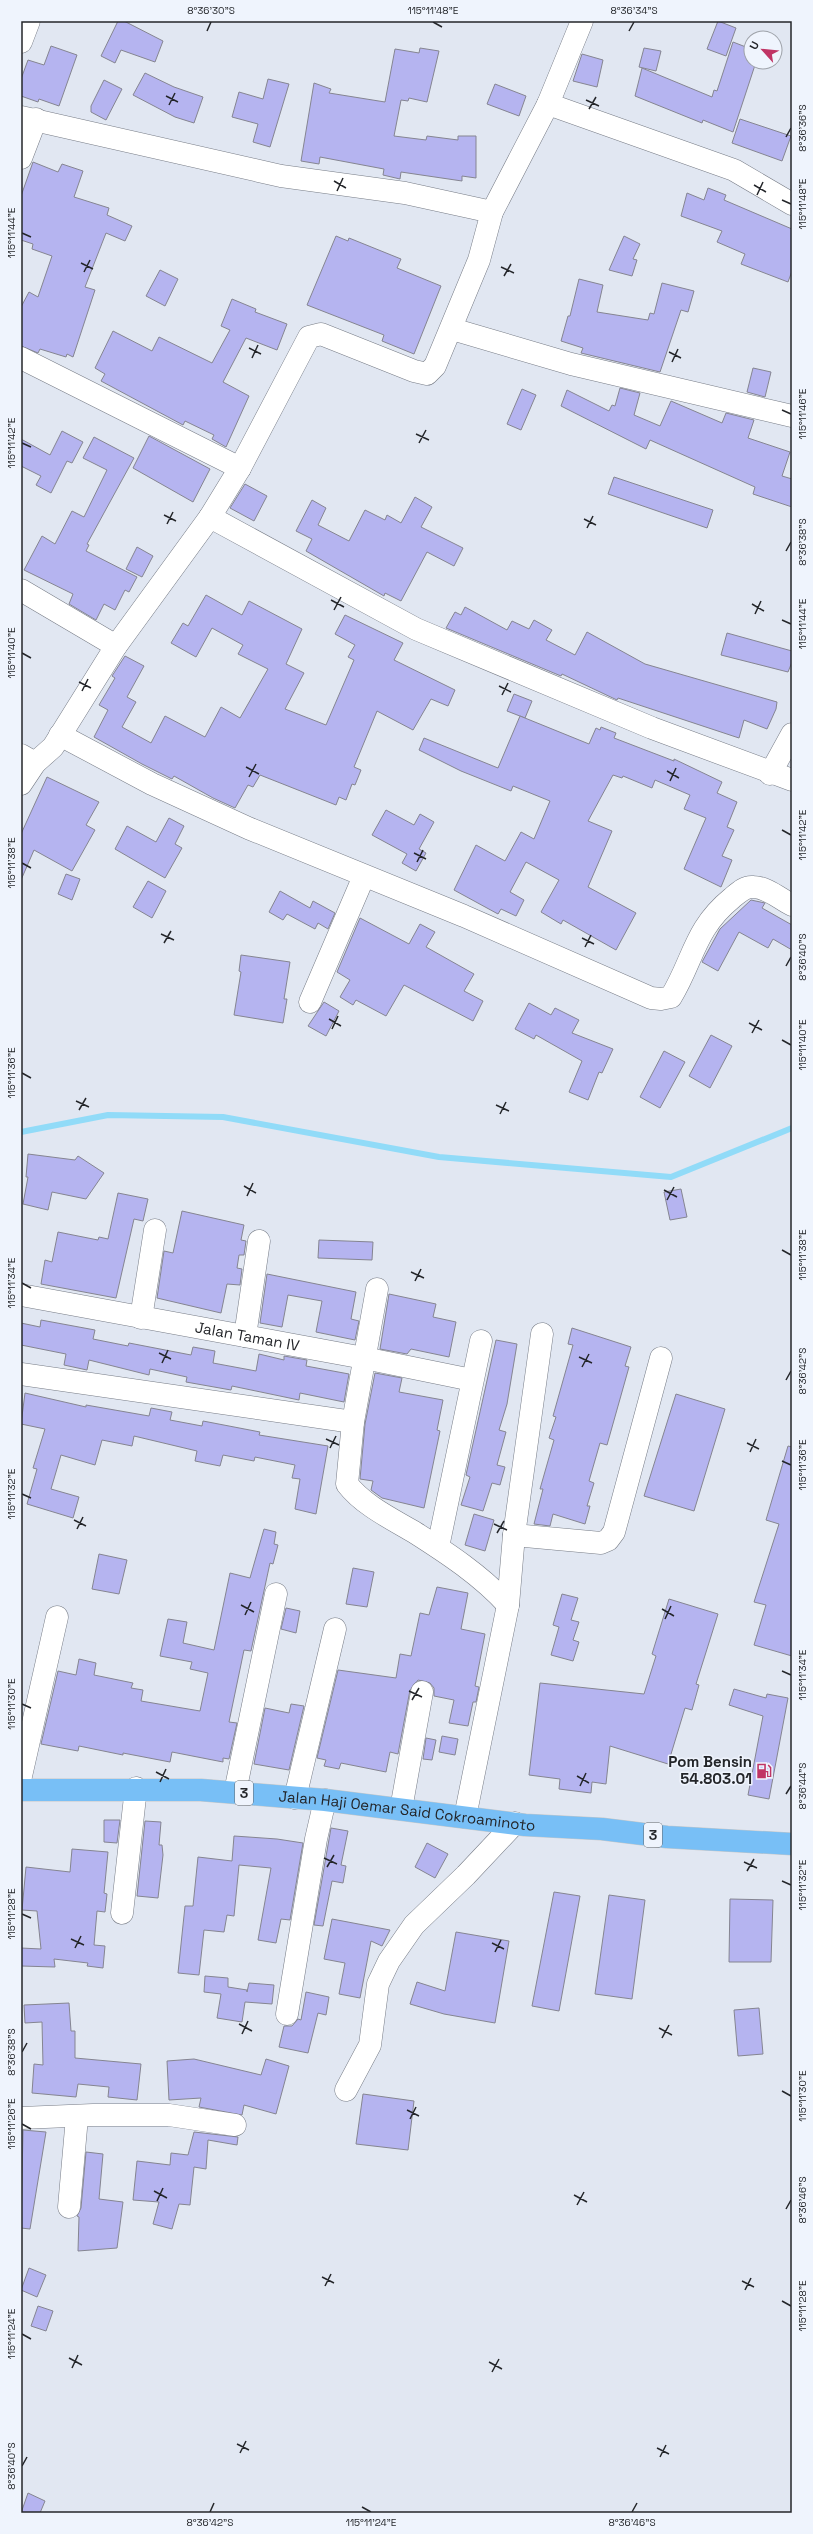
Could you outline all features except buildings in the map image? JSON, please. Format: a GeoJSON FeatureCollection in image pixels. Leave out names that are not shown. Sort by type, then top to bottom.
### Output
{"type":"FeatureCollection","features":[{"type":"Feature","properties":{"kind":"highway","name":"Jalan Haji Oemar Said Cokroaminoto"},"geometry":{"type":"LineString","coordinates":[[21,1790],[136,1788],[235,1792],[325,1800],[515,1823],[667,1837],[792,1844]]}},
{"type":"Feature","properties":{"kind":"street"},"geometry":{"type":"LineString","coordinates":[[21,42],[29,21]]}},
{"type":"Feature","properties":{"kind":"street"},"geometry":{"type":"LineString","coordinates":[[21,784],[28,759],[53,747],[116,646],[210,517],[240,468],[309,337],[321,334],[414,371],[428,374],[435,366],[452,329],[479,260],[492,212],[548,104],[582,21]]}},
{"type":"Feature","properties":{"kind":"street"},"geometry":{"type":"LineString","coordinates":[[548,104],[734,170],[792,204]]}},
{"type":"Feature","properties":{"kind":"street"},"geometry":{"type":"LineString","coordinates":[[21,158],[28,118],[281,176],[405,193],[492,212]]}},
{"type":"Feature","properties":{"kind":"street"},"geometry":{"type":"LineString","coordinates":[[452,329],[571,364],[792,416]]}},
{"type":"Feature","properties":{"kind":"street"},"geometry":{"type":"LineString","coordinates":[[21,358],[240,468]]}},
{"type":"Feature","properties":{"kind":"street"},"geometry":{"type":"LineString","coordinates":[[210,517],[416,629],[531,679],[770,774],[792,780]]}},
{"type":"Feature","properties":{"kind":"street"},"geometry":{"type":"LineString","coordinates":[[21,590],[116,646]]}},
{"type":"Feature","properties":{"kind":"street"},"geometry":{"type":"LineString","coordinates":[[770,774],[792,734]]}},
{"type":"Feature","properties":{"kind":"street"},"geometry":{"type":"LineString","coordinates":[[60,735],[152,784],[248,828],[479,922],[584,967],[625,988],[661,1000],[671,997],[698,937],[709,921],[734,896],[752,886],[766,890],[792,905]]}},
{"type":"Feature","properties":{"kind":"street"},"geometry":{"type":"LineString","coordinates":[[310,1002],[364,876]]}},
{"type":"Feature","properties":{"kind":"street"},"geometry":{"type":"LineString","coordinates":[[141,1318],[155,1230]]}},
{"type":"Feature","properties":{"kind":"street"},"geometry":{"type":"LineString","coordinates":[[245,1336],[259,1241]]}},
{"type":"Feature","properties":{"kind":"street"},"geometry":{"type":"LineString","coordinates":[[377,1289],[353,1422],[348,1484],[353,1491],[378,1510],[438,1547],[495,1590],[508,1605]]}},
{"type":"Feature","properties":{"kind":"street","name":"Jalan Taman IV"},"geometry":{"type":"LineString","coordinates":[[21,1295],[364,1358],[472,1380]]}},
{"type":"Feature","properties":{"kind":"street"},"geometry":{"type":"LineString","coordinates":[[465,1817],[508,1605],[514,1535],[542,1334]]}},
{"type":"Feature","properties":{"kind":"street"},"geometry":{"type":"LineString","coordinates":[[438,1547],[481,1341]]}},
{"type":"Feature","properties":{"kind":"street"},"geometry":{"type":"LineString","coordinates":[[514,1535],[601,1543],[608,1540],[614,1532],[661,1358]]}},
{"type":"Feature","properties":{"kind":"street"},"geometry":{"type":"LineString","coordinates":[[21,1374],[353,1422]]}},
{"type":"Feature","properties":{"kind":"street"},"geometry":{"type":"LineString","coordinates":[[235,1792],[276,1594]]}},
{"type":"Feature","properties":{"kind":"street"},"geometry":{"type":"LineString","coordinates":[[21,1776],[57,1617]]}},
{"type":"Feature","properties":{"kind":"street"},"geometry":{"type":"LineString","coordinates":[[295,1798],[335,1630]]}},
{"type":"Feature","properties":{"kind":"street"},"geometry":{"type":"LineString","coordinates":[[401,1809],[422,1692]]}},
{"type":"Feature","properties":{"kind":"street"},"geometry":{"type":"LineString","coordinates":[[122,1913],[136,1788]]}},
{"type":"Feature","properties":{"kind":"street"},"geometry":{"type":"LineString","coordinates":[[287,2014],[316,1839],[325,1800]]}},
{"type":"Feature","properties":{"kind":"street"},"geometry":{"type":"LineString","coordinates":[[346,2090],[370,2045],[378,1984],[389,1961],[414,1926],[466,1875],[515,1823]]}},
{"type":"Feature","properties":{"kind":"street"},"geometry":{"type":"LineString","coordinates":[[21,2118],[77,2117],[93,2115],[169,2115],[235,2125]]}},
{"type":"Feature","properties":{"kind":"street"},"geometry":{"type":"LineString","coordinates":[[70,2207],[77,2117]]}},
{"type":"Feature","properties":{"kind":"waterway"},"geometry":{"type":"LineString","coordinates":[[21,1132],[108,1115],[223,1117],[439,1157],[671,1177],[792,1128]]}},
{"type":"Feature","properties":{"kind":"place","name":"Pom Bensin 54.803.01"},"geometry":{"type":"Point","coordinates":[764,1771]}}]}
